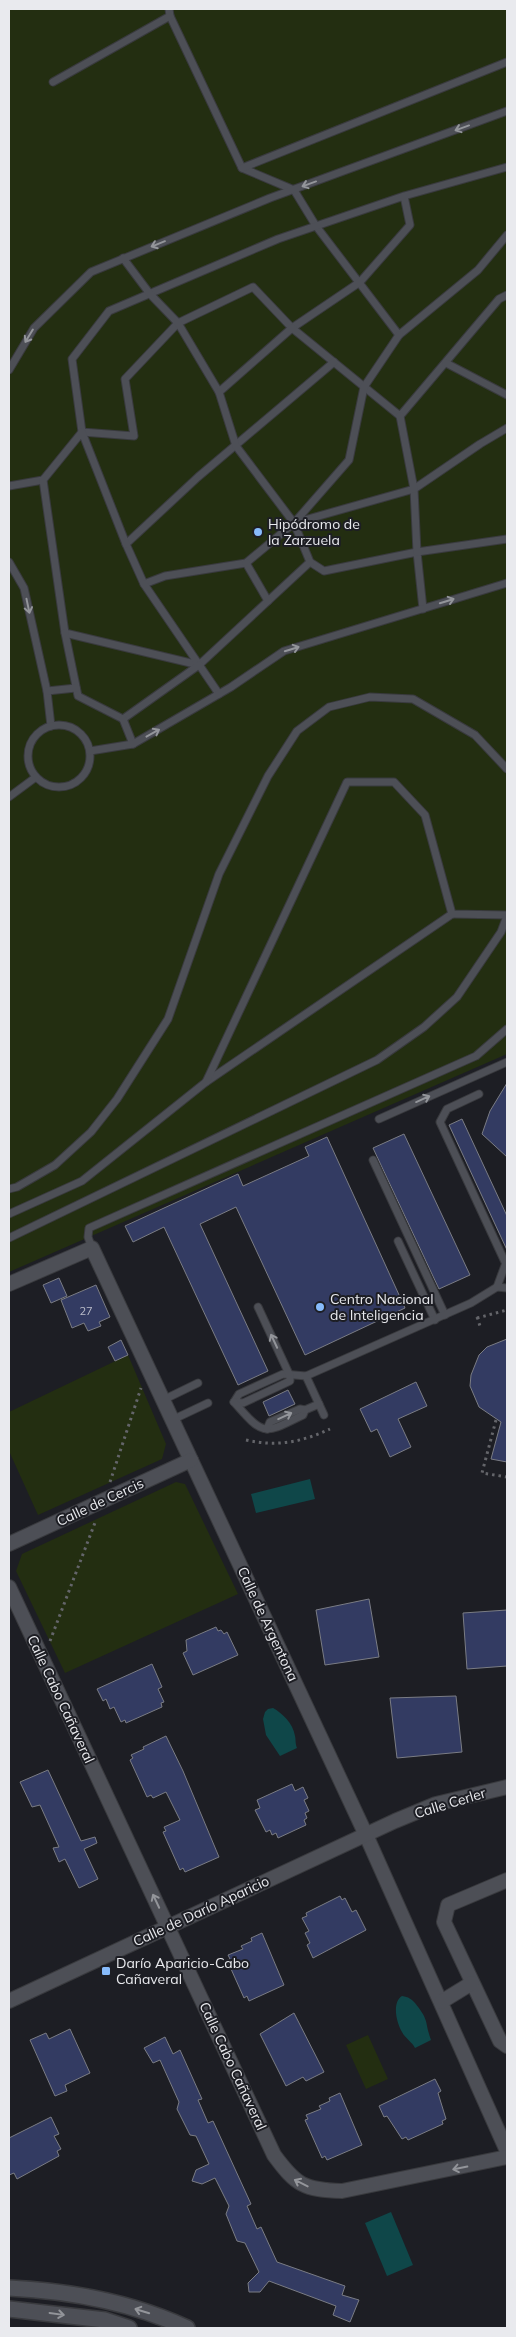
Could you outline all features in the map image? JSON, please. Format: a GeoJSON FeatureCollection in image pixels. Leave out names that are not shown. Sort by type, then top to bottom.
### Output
{"type":"FeatureCollection","features":[{"type":"Feature","properties":{"kind":"street"},"geometry":{"type":"LineString","coordinates":[[9,1284],[92,1248]]}},
{"type":"Feature","properties":{"kind":"street","name":"Calle de Argentona"},"geometry":{"type":"LineString","coordinates":[[92,1248],[366,1835],[507,2151]]}},
{"type":"Feature","properties":{"kind":"street","name":"Calle de Cercis"},"geometry":{"type":"LineString","coordinates":[[9,1544],[191,1460]]}},
{"type":"Feature","properties":{"kind":"street","name":"Calle Cabo Cañaveral"},"geometry":{"type":"LineString","coordinates":[[9,1586],[274,2155],[291,2177],[316,2190],[342,2191],[507,2156]]}},
{"type":"Feature","properties":{"kind":"street","name":"Calle Cerler"},"geometry":{"type":"LineString","coordinates":[[366,1835],[436,1804],[507,1787]]}},
{"type":"Feature","properties":{"kind":"street","name":"Calle de Darío Aparicio"},"geometry":{"type":"LineString","coordinates":[[9,2001],[366,1835]]}},
{"type":"Feature","properties":{"kind":"street"},"geometry":{"type":"LineString","coordinates":[[507,1880],[448,1905],[444,1922],[500,2041],[507,2046]]}},
{"type":"Feature","properties":{"kind":"street"},"geometry":{"type":"LineString","coordinates":[[440,2002],[472,1983]]}},
{"type":"Feature","properties":{"kind":"street"},"geometry":{"type":"LineString","coordinates":[[9,2288],[55,2291],[107,2300],[165,2318],[187,2328]]}},
{"type":"Feature","properties":{"kind":"street"},"geometry":{"type":"LineString","coordinates":[[9,2309],[105,2320],[129,2328]]}},
{"type":"Feature","properties":{"kind":"lane"},"geometry":{"type":"LineString","coordinates":[[53,82],[169,13],[242,168],[294,190],[316,226],[399,335]]}},
{"type":"Feature","properties":{"kind":"lane"},"geometry":{"type":"LineString","coordinates":[[242,168],[507,62]]}},
{"type":"Feature","properties":{"kind":"lane"},"geometry":{"type":"LineString","coordinates":[[9,370],[34,328],[91,272],[294,190],[507,111]]}},
{"type":"Feature","properties":{"kind":"lane"},"geometry":{"type":"LineString","coordinates":[[219,694],[144,584],[126,544],[82,432],[72,359],[109,311],[278,239],[404,196],[507,167]]}},
{"type":"Feature","properties":{"kind":"lane"},"geometry":{"type":"LineString","coordinates":[[219,392],[292,328],[360,282],[410,225],[404,196]]}},
{"type":"Feature","properties":{"kind":"lane"},"geometry":{"type":"LineString","coordinates":[[144,584],[165,576],[246,563],[294,523],[349,460],[364,387],[399,335],[478,270],[507,235]]}},
{"type":"Feature","properties":{"kind":"lane"},"geometry":{"type":"LineString","coordinates":[[123,258],[150,294],[178,323],[219,392],[236,446],[294,523],[310,562],[324,571],[417,552],[507,539]]}},
{"type":"Feature","properties":{"kind":"lane"},"geometry":{"type":"LineString","coordinates":[[82,432],[134,436],[125,379],[178,323],[253,286],[292,328],[400,416],[414,489],[417,552],[423,609]]}},
{"type":"Feature","properties":{"kind":"lane"},"geometry":{"type":"LineString","coordinates":[[400,416],[499,299],[507,295]]}},
{"type":"Feature","properties":{"kind":"lane"},"geometry":{"type":"LineString","coordinates":[[126,544],[198,477],[334,362]]}},
{"type":"Feature","properties":{"kind":"lane"},"geometry":{"type":"LineString","coordinates":[[446,363],[507,395]]}},
{"type":"Feature","properties":{"kind":"lane"},"geometry":{"type":"LineString","coordinates":[[294,523],[414,489],[507,428]]}},
{"type":"Feature","properties":{"kind":"lane"},"geometry":{"type":"LineString","coordinates":[[9,486],[43,480],[82,432]]}},
{"type":"Feature","properties":{"kind":"lane"},"geometry":{"type":"LineString","coordinates":[[43,480],[65,633],[78,696],[123,719],[133,744]]}},
{"type":"Feature","properties":{"kind":"lane"},"geometry":{"type":"LineString","coordinates":[[9,562],[24,588],[47,691],[51,726]]}},
{"type":"Feature","properties":{"kind":"lane"},"geometry":{"type":"LineString","coordinates":[[123,719],[199,665],[310,562]]}},
{"type":"Feature","properties":{"kind":"lane"},"geometry":{"type":"LineString","coordinates":[[246,563],[268,601]]}},
{"type":"Feature","properties":{"kind":"lane"},"geometry":{"type":"LineString","coordinates":[[90,752],[133,744],[219,694],[284,651],[507,583]]}},
{"type":"Feature","properties":{"kind":"lane"},"geometry":{"type":"LineString","coordinates":[[65,633],[199,665]]}},
{"type":"Feature","properties":{"kind":"lane"},"geometry":{"type":"LineString","coordinates":[[47,691],[76,688]]}},
{"type":"Feature","properties":{"kind":"lane"},"geometry":{"type":"LineString","coordinates":[[9,1189],[17,1187],[55,1165],[91,1132],[117,1099],[168,1019],[219,874],[268,776],[296,730],[329,707],[370,697],[414,699],[475,735],[507,769]]}},
{"type":"Feature","properties":{"kind":"lane"},"geometry":{"type":"LineString","coordinates":[[62,724],[76,730],[87,741],[90,752],[90,763],[85,773],[78,781],[67,786],[56,787],[45,784],[36,777],[30,768],[30,747],[34,738],[42,730],[51,726],[62,724]]}},
{"type":"Feature","properties":{"kind":"lane"},"geometry":{"type":"LineString","coordinates":[[9,797],[36,777]]}},
{"type":"Feature","properties":{"kind":"lane"},"geometry":{"type":"LineString","coordinates":[[206,1082],[347,782],[394,782],[426,815],[452,914]]}},
{"type":"Feature","properties":{"kind":"lane"},"geometry":{"type":"LineString","coordinates":[[9,1214],[82,1181],[206,1082],[452,914],[507,915],[501,932],[457,997],[424,1027],[378,1060],[9,1238]]}},
{"type":"Feature","properties":{"kind":"lane"},"geometry":{"type":"LineString","coordinates":[[92,1248],[88,1237],[89,1228],[476,1056],[507,1030]]}},
{"type":"Feature","properties":{"kind":"lane"},"geometry":{"type":"LineString","coordinates":[[379,1119],[507,1062]]}},
{"type":"Feature","properties":{"kind":"lane"},"geometry":{"type":"LineString","coordinates":[[479,1094],[447,1109],[440,1122],[506,1261],[497,1287]]}},
{"type":"Feature","properties":{"kind":"lane"},"geometry":{"type":"LineString","coordinates":[[373,1160],[445,1315]]}},
{"type":"Feature","properties":{"kind":"lane"},"geometry":{"type":"LineString","coordinates":[[398,1241],[435,1320]]}},
{"type":"Feature","properties":{"kind":"lane"},"geometry":{"type":"LineString","coordinates":[[319,1404],[305,1410],[300,1409],[270,1422],[267,1429],[256,1426],[234,1402],[239,1394],[282,1374],[306,1376],[435,1320],[471,1303],[497,1287],[507,1288]]}},
{"type":"Feature","properties":{"kind":"lane"},"geometry":{"type":"LineString","coordinates":[[258,1307],[290,1376]]}},
{"type":"Feature","properties":{"kind":"lane"},"geometry":{"type":"LineString","coordinates":[[306,1376],[324,1415]]}},
{"type":"Feature","properties":{"kind":"lane"},"geometry":{"type":"LineString","coordinates":[[163,1400],[198,1383]]}},
{"type":"Feature","properties":{"kind":"lane"},"geometry":{"type":"LineString","coordinates":[[172,1420],[208,1403]]}},
{"type":"Feature","properties":{"kind":"path"},"geometry":{"type":"LineString","coordinates":[[471,1303],[481,1329]]}},
{"type":"Feature","properties":{"kind":"path"},"geometry":{"type":"LineString","coordinates":[[477,1318],[507,1310]]}},
{"type":"Feature","properties":{"kind":"path"},"geometry":{"type":"LineString","coordinates":[[496,1420],[482,1473],[507,1477]]}},
{"type":"Feature","properties":{"kind":"path"},"geometry":{"type":"LineString","coordinates":[[246,1440],[266,1444],[308,1440],[330,1429]]}},
{"type":"Feature","properties":{"kind":"green space","name":"Hipódromo de la Zarzuela"},"geometry":{"type":"Polygon","coordinates":[[[9,9],[507,9],[507,1054],[9,1272],[9,9]]]}},
{"type":"Feature","properties":{"kind":"green space"},"geometry":{"type":"Polygon","coordinates":[[[128,1355],[166,1444],[162,1459],[38,1515],[9,1451],[9,1412],[128,1355]]]}},
{"type":"Feature","properties":{"kind":"green space"},"geometry":{"type":"Polygon","coordinates":[[[176,1482],[185,1484],[238,1594],[65,1673],[16,1571],[22,1554],[176,1482]]]}},
{"type":"Feature","properties":{"kind":"green space"},"geometry":{"type":"Polygon","coordinates":[[[368,2035],[388,2079],[366,2089],[346,2045],[368,2035]]]}},
{"type":"Feature","properties":{"kind":"water"},"geometry":{"type":"Polygon","coordinates":[[[310,1479],[315,1499],[256,1513],[251,1494],[310,1479]]]}},
{"type":"Feature","properties":{"kind":"water"},"geometry":{"type":"Polygon","coordinates":[[[273,1708],[290,1723],[294,1731],[297,1748],[280,1756],[266,1735],[263,1719],[265,1712],[273,1708]]]}},
{"type":"Feature","properties":{"kind":"water"},"geometry":{"type":"Polygon","coordinates":[[[402,1996],[411,1999],[420,2009],[425,2018],[431,2040],[415,2048],[403,2034],[397,2018],[396,2007],[402,1996]]]}},
{"type":"Feature","properties":{"kind":"water"},"geometry":{"type":"Polygon","coordinates":[[[391,2212],[413,2265],[387,2276],[365,2223],[391,2212]]]}},
{"type":"Feature","properties":{"kind":"building"},"geometry":{"type":"Polygon","coordinates":[[[507,1083],[507,1157],[482,1134],[490,1111],[507,1083]]]}},
{"type":"Feature","properties":{"kind":"building"},"geometry":{"type":"Polygon","coordinates":[[[462,1119],[507,1216],[507,1250],[449,1125],[462,1119]]]}},
{"type":"Feature","properties":{"kind":"building"},"geometry":{"type":"Polygon","coordinates":[[[404,1134],[470,1275],[439,1289],[373,1148],[404,1134]]]}},
{"type":"Feature","properties":{"kind":"building"},"geometry":{"type":"Polygon","coordinates":[[[327,1137],[405,1308],[305,1355],[236,1207],[200,1224],[268,1371],[238,1385],[164,1227],[133,1242],[125,1226],[238,1174],[243,1186],[309,1156],[305,1147],[327,1137]]]}},
{"type":"Feature","properties":{"kind":"building"},"geometry":{"type":"Polygon","coordinates":[[[59,1278],[67,1296],[51,1303],[43,1285],[59,1278]]]}},
{"type":"Feature","properties":{"kind":"building"},"geometry":{"type":"Polygon","coordinates":[[[96,1285],[110,1317],[99,1322],[101,1326],[88,1331],[84,1323],[72,1328],[61,1300],[96,1285]]]}},
{"type":"Feature","properties":{"kind":"building"},"geometry":{"type":"Polygon","coordinates":[[[507,1339],[507,1462],[491,1459],[501,1422],[479,1407],[470,1386],[471,1375],[479,1355],[487,1347],[507,1339]]]}},
{"type":"Feature","properties":{"kind":"building"},"geometry":{"type":"Polygon","coordinates":[[[121,1340],[128,1355],[115,1361],[108,1347],[121,1340]]]}},
{"type":"Feature","properties":{"kind":"building"},"geometry":{"type":"Polygon","coordinates":[[[416,1382],[427,1406],[398,1419],[411,1447],[390,1457],[377,1429],[371,1432],[360,1409],[416,1382]]]}},
{"type":"Feature","properties":{"kind":"building"},"geometry":{"type":"Polygon","coordinates":[[[288,1390],[295,1404],[269,1416],[263,1402],[288,1390]]]}},
{"type":"Feature","properties":{"kind":"building"},"geometry":{"type":"Polygon","coordinates":[[[369,1599],[379,1657],[325,1665],[316,1610],[369,1599]]]}},
{"type":"Feature","properties":{"kind":"building"},"geometry":{"type":"Polygon","coordinates":[[[507,1610],[507,1666],[467,1669],[463,1613],[507,1610]]]}},
{"type":"Feature","properties":{"kind":"building"},"geometry":{"type":"Polygon","coordinates":[[[216,1627],[218,1631],[221,1630],[224,1634],[227,1632],[238,1655],[193,1675],[183,1653],[187,1651],[186,1640],[216,1627]]]}},
{"type":"Feature","properties":{"kind":"building"},"geometry":{"type":"Polygon","coordinates":[[[152,1664],[162,1687],[158,1689],[164,1702],[161,1703],[162,1707],[126,1723],[125,1720],[121,1722],[114,1707],[110,1709],[106,1699],[103,1701],[97,1689],[152,1664]]]}},
{"type":"Feature","properties":{"kind":"building"},"geometry":{"type":"Polygon","coordinates":[[[456,1696],[462,1752],[397,1758],[390,1698],[456,1696]]]}},
{"type":"Feature","properties":{"kind":"building"},"geometry":{"type":"Polygon","coordinates":[[[166,1736],[183,1771],[219,1857],[185,1872],[183,1868],[180,1870],[163,1832],[166,1831],[164,1827],[180,1820],[166,1792],[153,1798],[151,1795],[147,1797],[130,1760],[133,1758],[131,1755],[144,1749],[143,1747],[166,1736]]]}},
{"type":"Feature","properties":{"kind":"building"},"geometry":{"type":"Polygon","coordinates":[[[48,1770],[81,1841],[95,1837],[97,1843],[84,1849],[98,1879],[79,1888],[65,1859],[59,1862],[53,1848],[59,1847],[40,1805],[32,1807],[20,1782],[48,1770]]]}},
{"type":"Feature","properties":{"kind":"building"},"geometry":{"type":"Polygon","coordinates":[[[292,1784],[295,1791],[303,1787],[308,1798],[304,1800],[309,1811],[305,1813],[307,1818],[304,1820],[306,1825],[278,1838],[276,1833],[272,1835],[270,1830],[266,1832],[255,1810],[260,1808],[257,1800],[292,1784]]]}},
{"type":"Feature","properties":{"kind":"building"},"geometry":{"type":"Polygon","coordinates":[[[340,1896],[342,1900],[345,1898],[352,1912],[356,1910],[366,1930],[313,1958],[307,1945],[310,1943],[305,1933],[309,1931],[302,1918],[307,1916],[306,1913],[340,1896]]]}},
{"type":"Feature","properties":{"kind":"building"},"geometry":{"type":"Polygon","coordinates":[[[262,1933],[284,1985],[249,2001],[247,1996],[244,1998],[227,1960],[230,1959],[228,1955],[243,1949],[241,1946],[252,1941],[251,1938],[262,1933]]]}},
{"type":"Feature","properties":{"kind":"building"},"geometry":{"type":"Polygon","coordinates":[[[294,2013],[324,2072],[306,2081],[303,2077],[286,2086],[260,2034],[294,2013]]]}},
{"type":"Feature","properties":{"kind":"building"},"geometry":{"type":"Polygon","coordinates":[[[70,2029],[90,2073],[65,2085],[67,2091],[55,2096],[30,2040],[46,2033],[49,2039],[70,2029]]]}},
{"type":"Feature","properties":{"kind":"building"},"geometry":{"type":"Polygon","coordinates":[[[165,2037],[173,2054],[180,2050],[202,2099],[198,2100],[208,2123],[213,2121],[251,2204],[247,2206],[257,2229],[261,2227],[277,2262],[345,2286],[342,2295],[359,2300],[350,2322],[333,2315],[336,2306],[269,2281],[260,2292],[249,2292],[248,2283],[259,2272],[245,2243],[237,2241],[226,2214],[229,2206],[215,2178],[202,2184],[192,2181],[196,2170],[209,2164],[196,2136],[190,2135],[177,2109],[179,2102],[160,2060],[153,2063],[144,2048],[165,2037]]]}},
{"type":"Feature","properties":{"kind":"building"},"geometry":{"type":"Polygon","coordinates":[[[435,2079],[441,2091],[438,2093],[446,2119],[442,2121],[443,2124],[408,2140],[406,2137],[402,2139],[387,2116],[384,2117],[379,2106],[435,2079]]]}},
{"type":"Feature","properties":{"kind":"building"},"geometry":{"type":"Polygon","coordinates":[[[340,2093],[362,2145],[327,2160],[325,2156],[322,2158],[305,2120],[308,2119],[306,2115],[321,2109],[319,2106],[330,2101],[329,2098],[340,2093]]]}},
{"type":"Feature","properties":{"kind":"building"},"geometry":{"type":"Polygon","coordinates":[[[51,2117],[59,2134],[54,2136],[61,2149],[57,2151],[59,2156],[17,2179],[14,2173],[9,2175],[9,2138],[51,2117]]]}},
{"type":"Feature","properties":{"kind":"place","name":"Hipódromo de la Zarzuela"},"geometry":{"type":"Point","coordinates":[258,532]}},
{"type":"Feature","properties":{"kind":"place","name":"Centro Nacional de Inteligencia"},"geometry":{"type":"Point","coordinates":[320,1307]}},
{"type":"Feature","properties":{"kind":"place","name":"Darío Aparicio-Cabo Cañaveral"},"geometry":{"type":"Point","coordinates":[106,1971]}}]}
